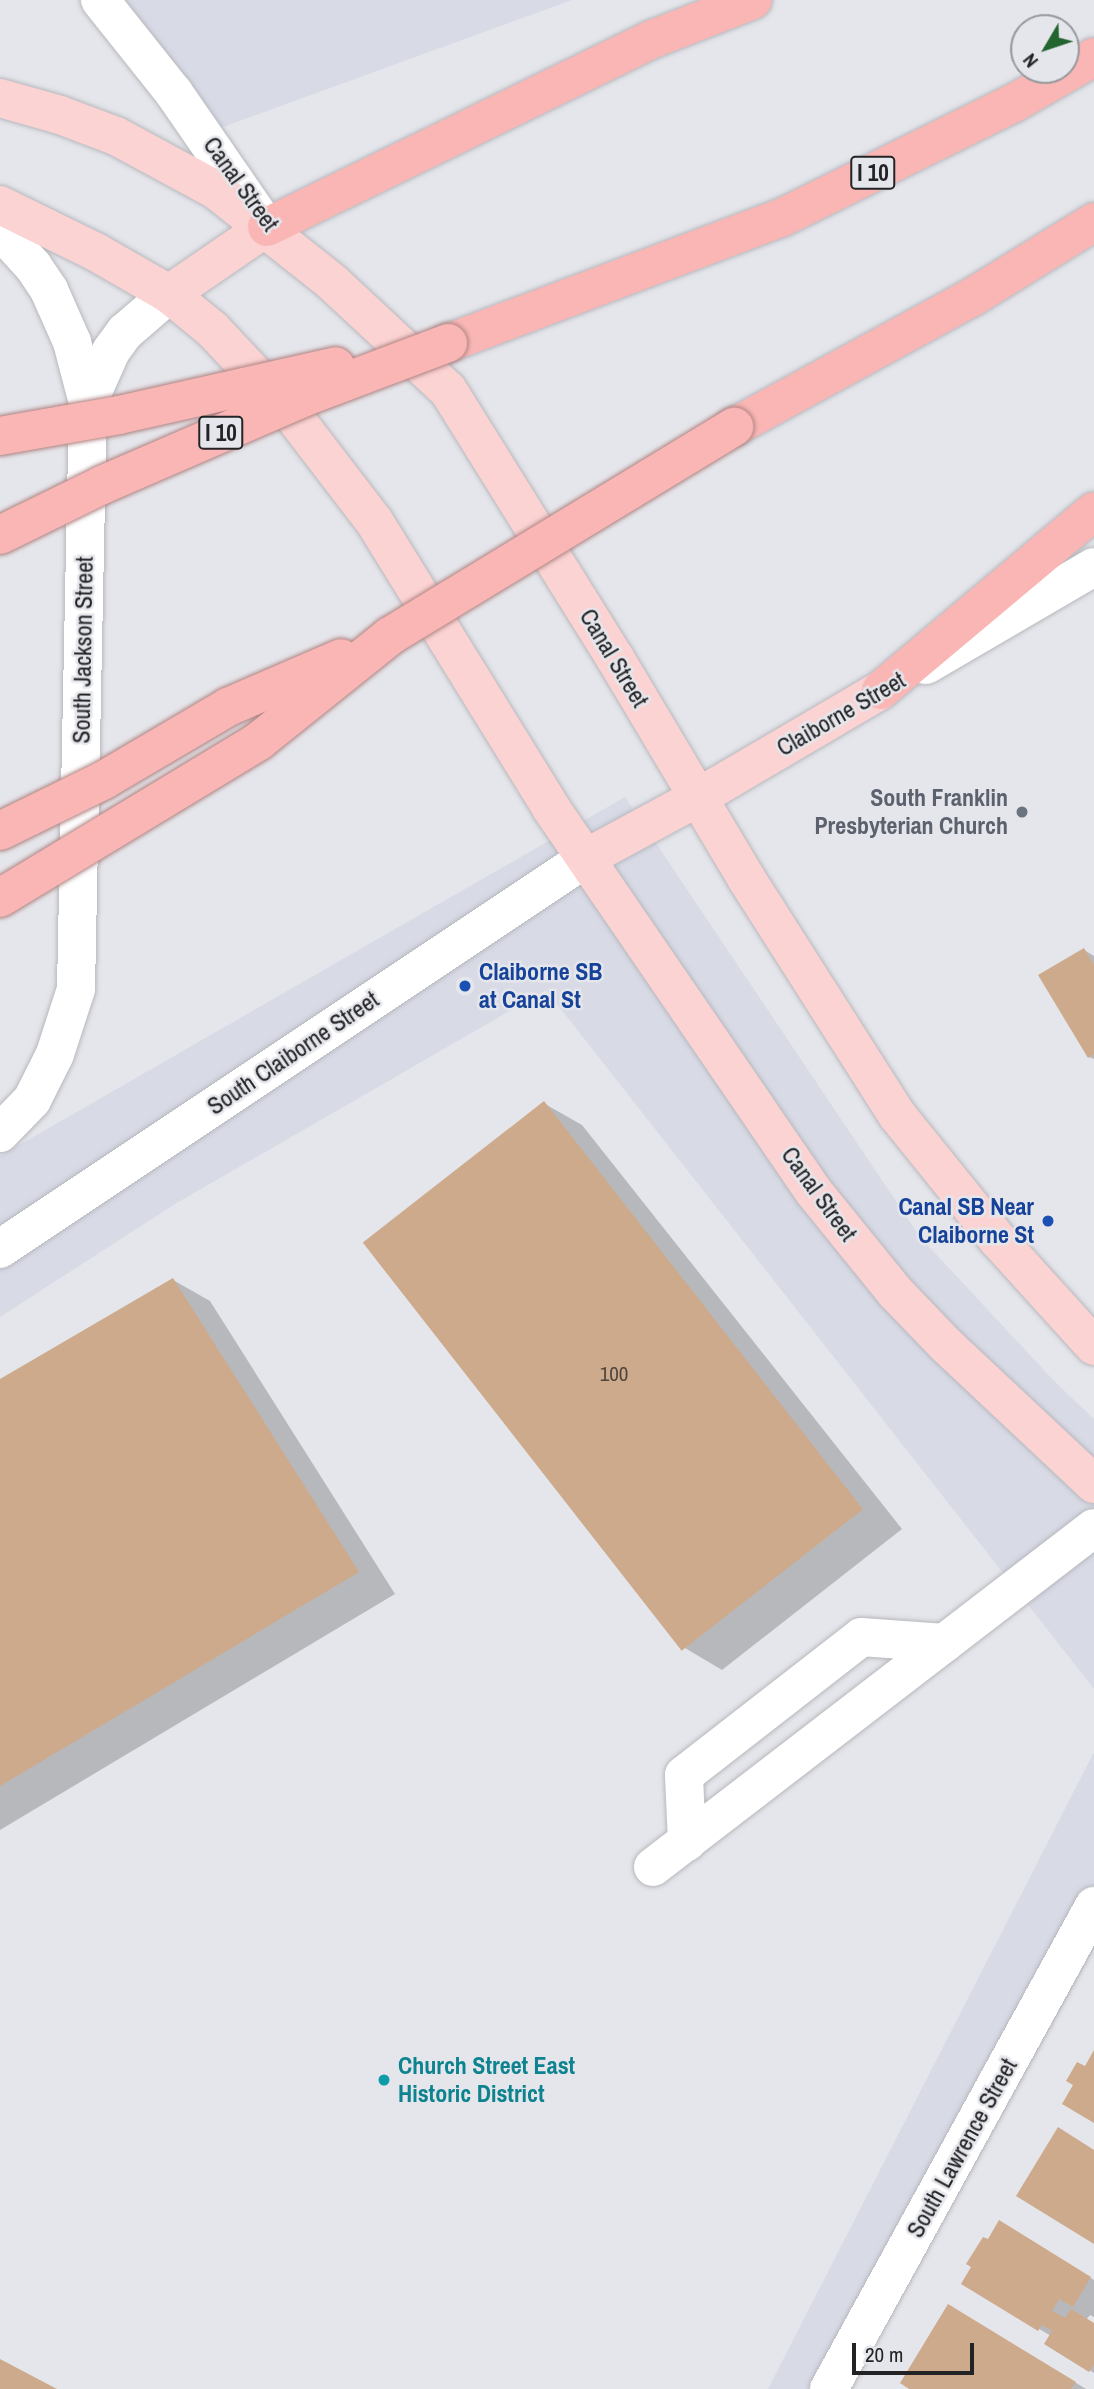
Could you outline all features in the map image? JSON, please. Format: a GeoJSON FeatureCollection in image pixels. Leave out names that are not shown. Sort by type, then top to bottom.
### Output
{"type":"FeatureCollection","features":[{"type":"Feature","properties":{"kind":"highway"},"geometry":{"type":"LineString","coordinates":[[267,227],[653,39],[753,0]]}},
{"type":"Feature","properties":{"kind":"highway","name":"I 10"},"geometry":{"type":"LineString","coordinates":[[0,535],[102,485],[305,397],[781,218],[1014,103],[1094,57]]}},
{"type":"Feature","properties":{"kind":"highway"},"geometry":{"type":"LineString","coordinates":[[0,898],[259,741],[390,636],[734,427],[971,298],[1094,222]]}},
{"type":"Feature","properties":{"kind":"highway"},"geometry":{"type":"LineString","coordinates":[[0,436],[119,415],[269,379],[448,344]]}},
{"type":"Feature","properties":{"kind":"highway"},"geometry":{"type":"LineString","coordinates":[[881,690],[1094,511]]}},
{"type":"Feature","properties":{"kind":"highway"},"geometry":{"type":"LineString","coordinates":[[0,831],[104,780],[229,707],[390,636]]}},
{"type":"Feature","properties":{"kind":"main road"},"geometry":{"type":"LineString","coordinates":[[0,98],[60,115],[116,136],[216,190],[267,227]]}},
{"type":"Feature","properties":{"kind":"main road","name":"Canal Street"},"geometry":{"type":"LineString","coordinates":[[0,205],[94,251],[169,294],[212,329],[255,373],[331,461],[410,575],[505,733],[586,858],[814,1192],[851,1240],[946,1345],[1094,1484]]}},
{"type":"Feature","properties":{"kind":"main road","name":"South Jackson Street"},"geometry":{"type":"LineString","coordinates":[[169,294],[267,227]]}},
{"type":"Feature","properties":{"kind":"main road","name":"Canal Street"},"geometry":{"type":"LineString","coordinates":[[267,227],[332,282],[448,390],[615,658],[697,798],[897,1115],[998,1240],[1094,1346]]}},
{"type":"Feature","properties":{"kind":"main road","name":"Claiborne Street"},"geometry":{"type":"LineString","coordinates":[[586,858],[697,798],[881,690]]}},
{"type":"Feature","properties":{"kind":"street","name":"Canal Street"},"geometry":{"type":"LineString","coordinates":[[100,0],[174,93],[267,227]]}},
{"type":"Feature","properties":{"kind":"street"},"geometry":{"type":"LineString","coordinates":[[0,230],[33,266],[49,290],[72,342],[88,402]]}},
{"type":"Feature","properties":{"kind":"street","name":"South Jackson Street"},"geometry":{"type":"LineString","coordinates":[[0,1133],[32,1100],[55,1054],[76,989],[88,402],[118,342],[169,294]]}},
{"type":"Feature","properties":{"kind":"street","name":"Claiborne Street"},"geometry":{"type":"LineString","coordinates":[[881,690],[1094,567]]}},
{"type":"Feature","properties":{"kind":"street","name":"South Claiborne Street"},"geometry":{"type":"LineString","coordinates":[[0,1249],[586,858]]}},
{"type":"Feature","properties":{"kind":"street"},"geometry":{"type":"LineString","coordinates":[[653,1867],[1094,1528]]}},
{"type":"Feature","properties":{"kind":"street"},"geometry":{"type":"LineString","coordinates":[[687,1842],[684,1775],[861,1637],[946,1643]]}},
{"type":"Feature","properties":{"kind":"street","name":"South Lawrence Street"},"geometry":{"type":"LineString","coordinates":[[830,2389],[1094,1906]]}},
{"type":"Feature","properties":{"kind":"shaded area"},"geometry":{"type":"Polygon","coordinates":[[[103,0],[572,0],[204,134],[103,0]]]}},
{"type":"Feature","properties":{"kind":"shaded area"},"geometry":{"type":"Polygon","coordinates":[[[625,797],[920,1237],[1056,1383],[1094,1419],[1094,1689],[546,990],[175,1204],[0,1317],[0,1156],[625,797]]]}},
{"type":"Feature","properties":{"kind":"shaded area"},"geometry":{"type":"Polygon","coordinates":[[[1094,1752],[1094,1949],[851,2389],[768,2389],[1094,1752]]]}},
{"type":"Feature","properties":{"kind":"building"},"geometry":{"type":"Polygon","coordinates":[[[1084,948],[1094,965],[1094,1054],[1088,1058],[1038,975],[1084,948]]]}},
{"type":"Feature","properties":{"kind":"building"},"geometry":{"type":"Polygon","coordinates":[[[544,1101],[863,1509],[682,1651],[363,1243],[544,1101]]]}},
{"type":"Feature","properties":{"kind":"building"},"geometry":{"type":"Polygon","coordinates":[[[173,1278],[359,1572],[0,1786],[0,1379],[173,1278]]]}},
{"type":"Feature","properties":{"kind":"building"},"geometry":{"type":"Polygon","coordinates":[[[1094,2050],[1094,2123],[1062,2104],[1073,2085],[1066,2081],[1077,2062],[1085,2066],[1094,2050]]]}},
{"type":"Feature","properties":{"kind":"building"},"geometry":{"type":"Polygon","coordinates":[[[1058,2127],[1094,2150],[1094,2244],[1016,2196],[1058,2127]]]}},
{"type":"Feature","properties":{"kind":"building"},"geometry":{"type":"Polygon","coordinates":[[[999,2220],[1091,2277],[1073,2307],[1059,2299],[1052,2311],[1065,2318],[1071,2309],[1094,2323],[1094,2364],[1089,2372],[1044,2344],[1052,2331],[1042,2325],[1038,2331],[961,2284],[971,2267],[966,2264],[983,2237],[988,2239],[999,2220]]]}},
{"type":"Feature","properties":{"kind":"building"},"geometry":{"type":"Polygon","coordinates":[[[948,2304],[1076,2382],[1071,2389],[909,2389],[900,2383],[948,2304]]]}},
{"type":"Feature","properties":{"kind":"building"},"geometry":{"type":"Polygon","coordinates":[[[0,2359],[57,2389],[0,2389],[0,2359]]]}},
{"type":"Feature","properties":{"kind":"place","name":"South Franklin Presbyterian Church"},"geometry":{"type":"Point","coordinates":[1022,812]}},
{"type":"Feature","properties":{"kind":"place","name":"Claiborne SB at Canal St"},"geometry":{"type":"Point","coordinates":[465,986]}},
{"type":"Feature","properties":{"kind":"place","name":"Canal SB Near Claiborne St"},"geometry":{"type":"Point","coordinates":[1048,1221]}},
{"type":"Feature","properties":{"kind":"place","name":"Church Street East Historic District"},"geometry":{"type":"Point","coordinates":[384,2080]}}]}
